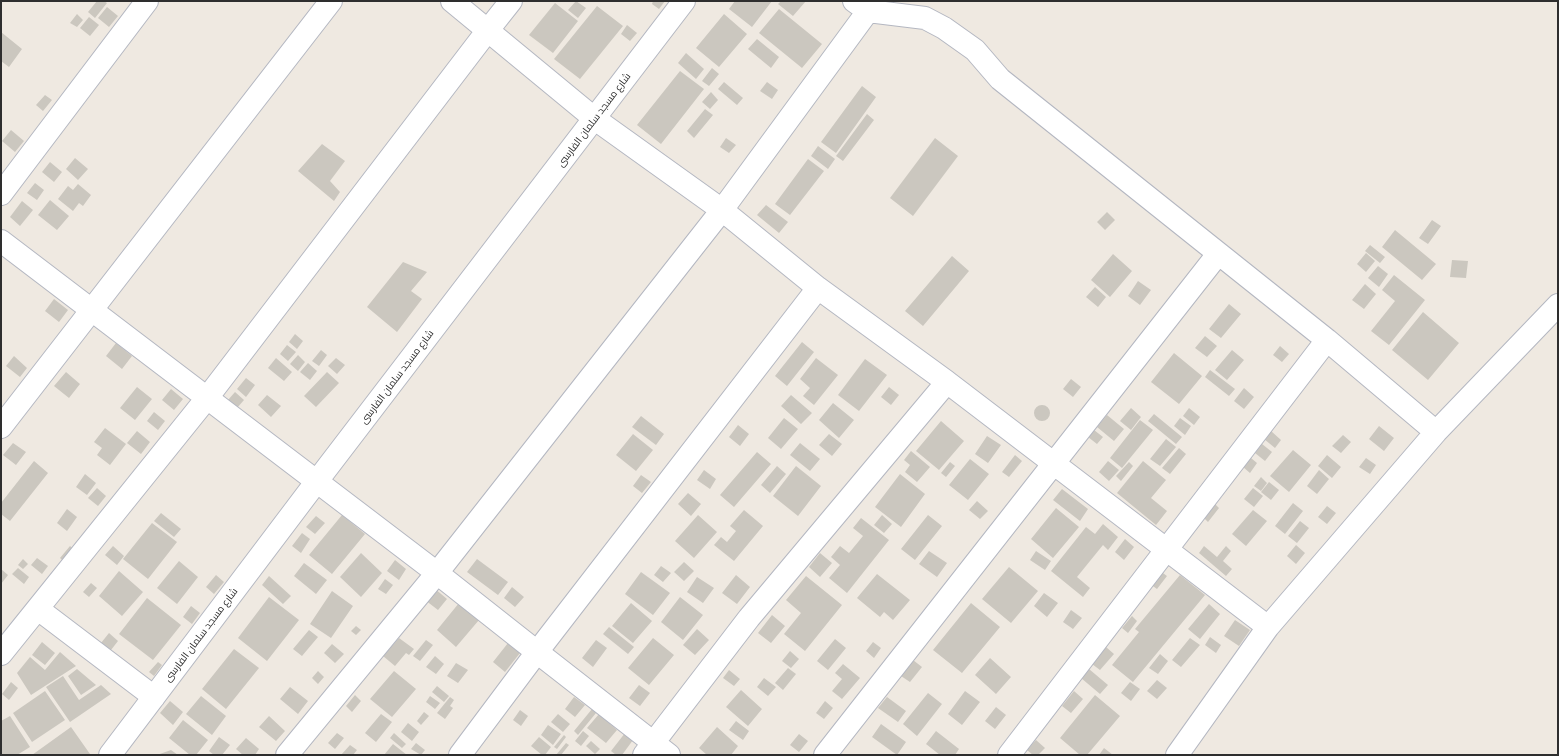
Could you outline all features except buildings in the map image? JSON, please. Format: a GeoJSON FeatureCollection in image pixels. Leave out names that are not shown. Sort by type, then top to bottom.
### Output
{"type":"FeatureCollection","features":[{"type":"Feature","properties":{"kind":"street"},"geometry":{"type":"LineString","coordinates":[[1,194],[147,1]]}},
{"type":"Feature","properties":{"kind":"street"},"geometry":{"type":"LineString","coordinates":[[1,427],[331,1]]}},
{"type":"Feature","properties":{"kind":"street"},"geometry":{"type":"LineString","coordinates":[[452,1],[595,119],[722,210],[818,288],[947,382],[1268,627]]}},
{"type":"Feature","properties":{"kind":"street"},"geometry":{"type":"LineString","coordinates":[[1,654],[207,398],[511,1]]}},
{"type":"Feature","properties":{"kind":"street","name":"شارع مسجد سلمان الفارسى"},"geometry":{"type":"LineString","coordinates":[[110,755],[317,481],[684,1]]}},
{"type":"Feature","properties":{"kind":"street"},"geometry":{"type":"LineString","coordinates":[[288,755],[437,573],[722,210],[861,6],[925,18],[944,28],[975,50],[1000,79],[1327,340],[1436,432]]}},
{"type":"Feature","properties":{"kind":"street"},"geometry":{"type":"LineString","coordinates":[[1,241],[437,573],[537,652],[655,751],[749,618],[947,382]]}},
{"type":"Feature","properties":{"kind":"street"},"geometry":{"type":"LineString","coordinates":[[825,755],[1218,254]]}},
{"type":"Feature","properties":{"kind":"street"},"geometry":{"type":"LineString","coordinates":[[460,755],[537,652],[818,288]]}},
{"type":"Feature","properties":{"kind":"street"},"geometry":{"type":"LineString","coordinates":[[1178,755],[1268,627],[1436,432],[1558,305]]}},
{"type":"Feature","properties":{"kind":"street"},"geometry":{"type":"LineString","coordinates":[[1009,755],[1327,340]]}},
{"type":"Feature","properties":{"kind":"street"},"geometry":{"type":"LineString","coordinates":[[38,609],[154,697]]}}]}
